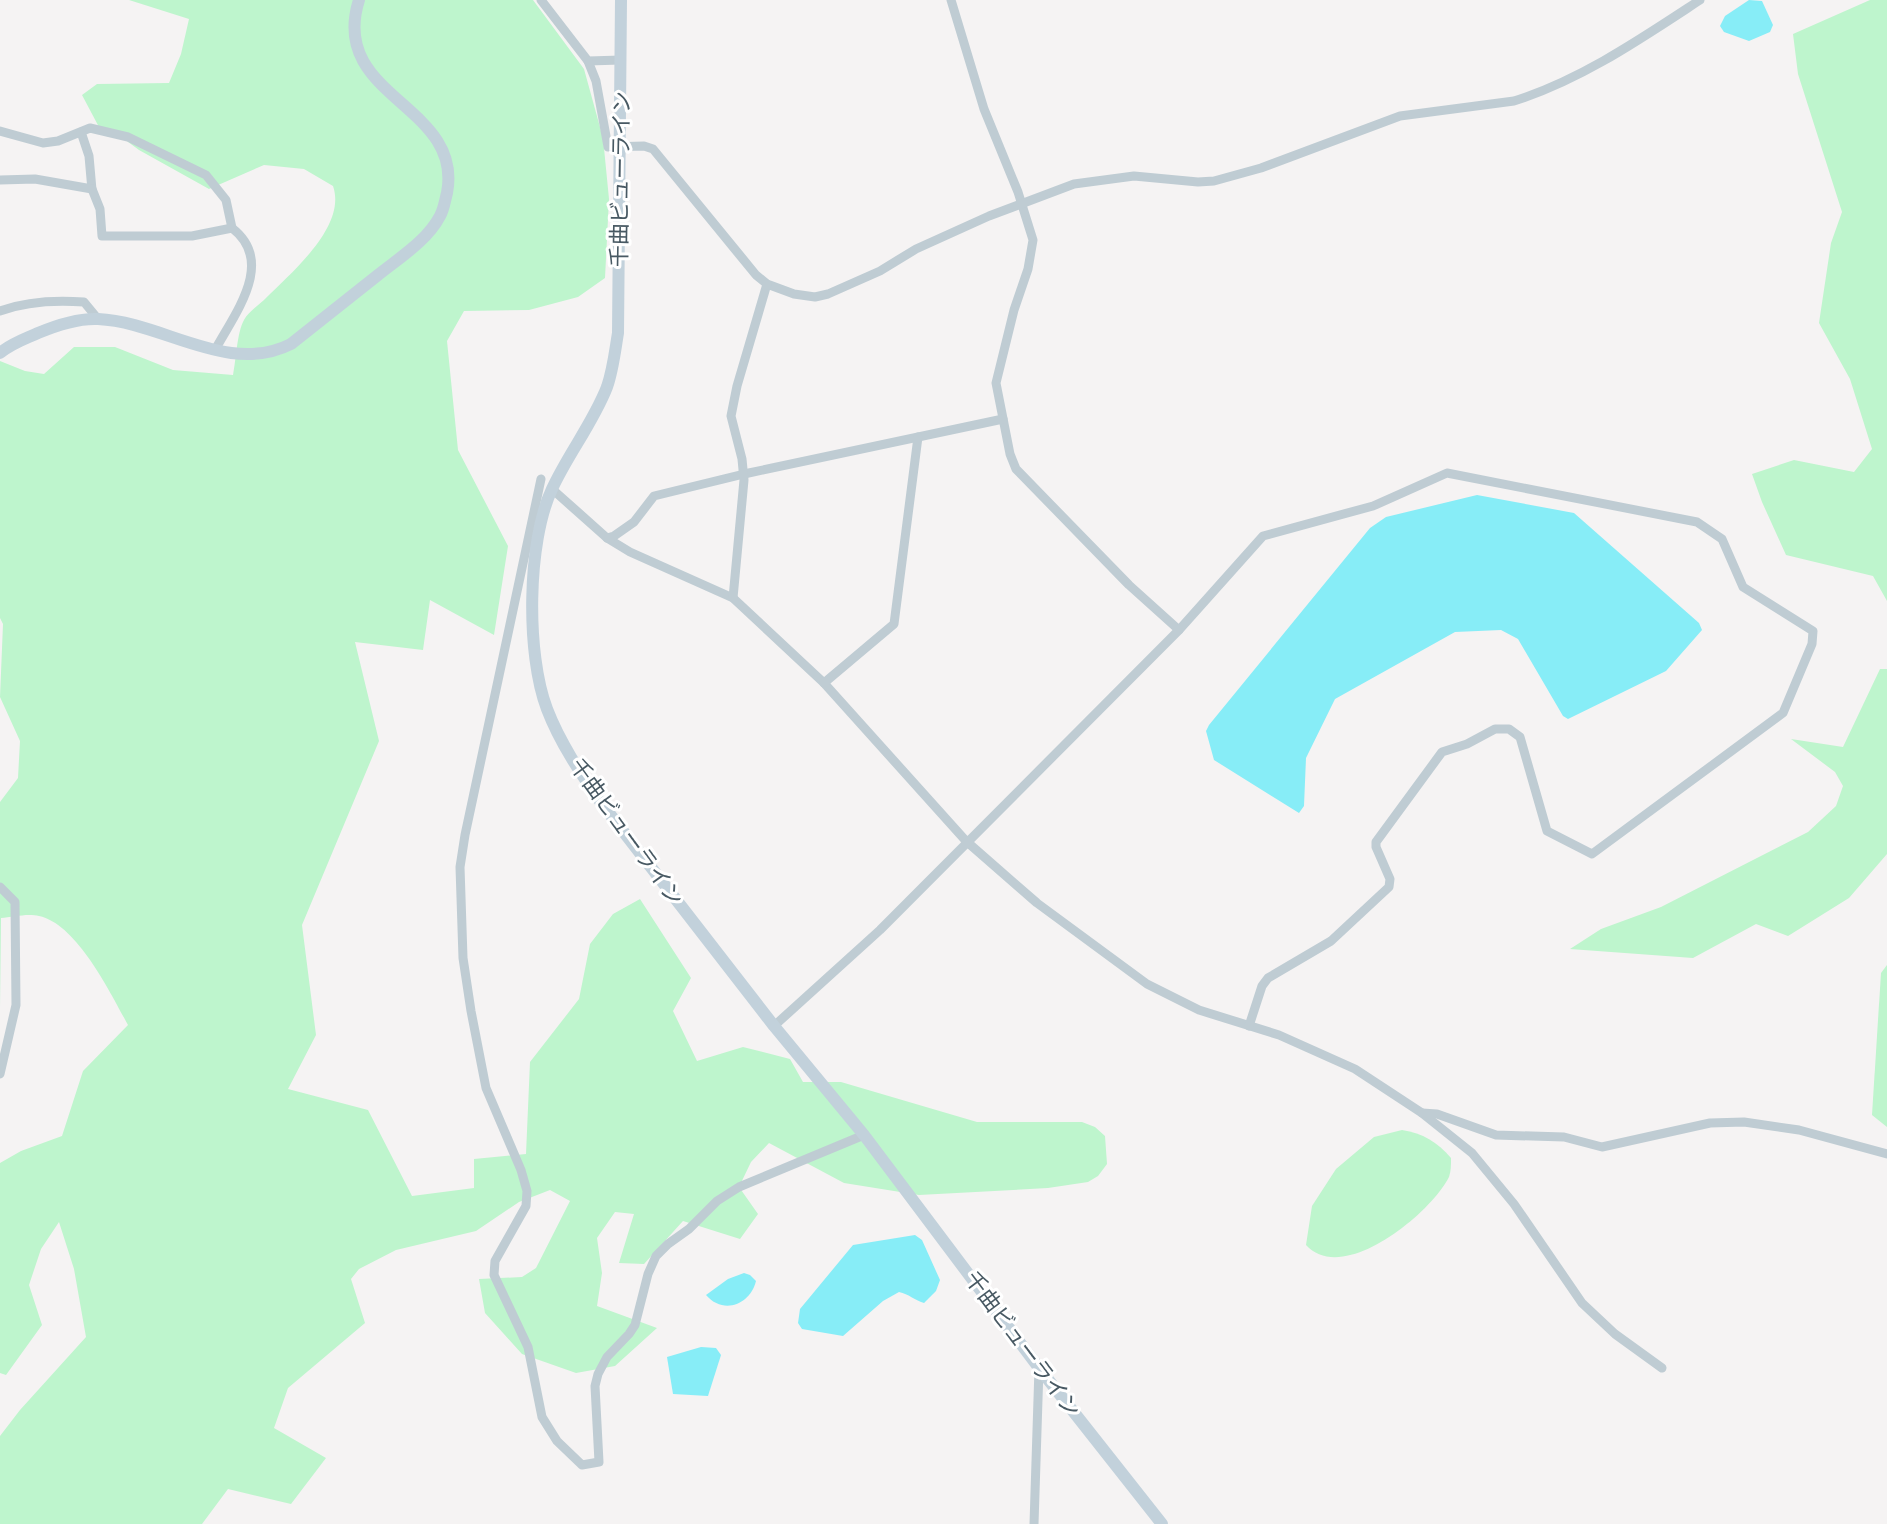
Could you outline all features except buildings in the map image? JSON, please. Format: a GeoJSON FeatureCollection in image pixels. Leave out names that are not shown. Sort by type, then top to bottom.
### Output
{"type":"FeatureCollection","features":[{"type":"Feature","properties":{"kind":"street"},"geometry":{"type":"LineString","coordinates":[[0,353],[9,345],[55,325],[98,319],[123,322],[215,350],[258,355],[272,353],[291,344],[419,243],[441,216],[449,182],[448,165],[442,147],[421,120],[368,71],[359,51],[353,20],[359,0]]}},
{"type":"Feature","properties":{"kind":"street"},"geometry":{"type":"LineString","coordinates":[[541,0],[588,61],[596,81],[606,145],[611,148],[644,146],[653,149],[756,275],[767,284],[794,294],[815,297],[880,271],[916,249],[1021,203],[1074,184],[1112,177],[1150,176],[1198,182],[1222,179],[1261,168],[1400,116],[1514,101],[1585,71],[1700,0]]}},
{"type":"Feature","properties":{"kind":"street","name":"千曲ビューライン"},"geometry":{"type":"LineString","coordinates":[[621,0],[618,333],[607,386],[545,508],[533,572],[532,632],[539,686],[547,710],[578,771],[602,804],[774,1026],[864,1135],[1039,1368],[1162,1524]]}},
{"type":"Feature","properties":{"kind":"street"},"geometry":{"type":"LineString","coordinates":[[951,0],[984,109],[1033,240],[996,383],[1010,454],[1016,469],[1129,585],[1179,630]]}},
{"type":"Feature","properties":{"kind":"street"},"geometry":{"type":"LineString","coordinates":[[588,61],[621,60]]}},
{"type":"Feature","properties":{"kind":"street"},"geometry":{"type":"LineString","coordinates":[[0,131],[43,143],[58,141],[90,128],[128,137],[206,175],[226,200],[232,228],[245,239],[253,273],[250,287],[215,350]]}},
{"type":"Feature","properties":{"kind":"street"},"geometry":{"type":"LineString","coordinates":[[81,132],[89,156],[92,190],[100,209],[102,236],[192,236],[232,228]]}},
{"type":"Feature","properties":{"kind":"street"},"geometry":{"type":"LineString","coordinates":[[0,180],[35,179],[84,186],[92,190]]}},
{"type":"Feature","properties":{"kind":"street"},"geometry":{"type":"LineString","coordinates":[[733,598],[744,474],[731,416],[767,284]]}},
{"type":"Feature","properties":{"kind":"street"},"geometry":{"type":"LineString","coordinates":[[0,311],[16,305],[61,300],[84,302],[98,319]]}},
{"type":"Feature","properties":{"kind":"street"},"geometry":{"type":"LineString","coordinates":[[607,538],[634,522],[654,496],[1003,419]]}},
{"type":"Feature","properties":{"kind":"street"},"geometry":{"type":"LineString","coordinates":[[824,683],[894,624],[918,437]]}},
{"type":"Feature","properties":{"kind":"street"},"geometry":{"type":"LineString","coordinates":[[774,1026],[880,930],[1179,630],[1263,536],[1373,506],[1447,473],[1697,522],[1722,539],[1743,587],[1809,628],[1814,636],[1783,713],[1592,854],[1549,835],[1543,824],[1520,737],[1515,733],[1509,729],[1495,729],[1467,744],[1442,752],[1376,842],[1390,879],[1389,887],[1331,941],[1268,978],[1262,986],[1249,1026]]}},
{"type":"Feature","properties":{"kind":"street"},"geometry":{"type":"LineString","coordinates":[[541,479],[465,835],[460,867],[463,958],[486,1088],[527,1191],[526,1206],[495,1261],[494,1275],[528,1347],[542,1417],[557,1441],[582,1465],[599,1462],[595,1386],[598,1374],[607,1357],[635,1325],[648,1274],[656,1256],[717,1201],[739,1187],[864,1135]]}},
{"type":"Feature","properties":{"kind":"street"},"geometry":{"type":"LineString","coordinates":[[552,489],[607,538],[630,552],[733,598],[824,683],[966,841],[1037,903],[1147,984],[1199,1010],[1279,1035],[1355,1069],[1422,1113],[1481,1163],[1514,1204],[1582,1303],[1615,1334],[1662,1368]]}},
{"type":"Feature","properties":{"kind":"street"},"geometry":{"type":"LineString","coordinates":[[0,887],[15,902],[17,962],[16,1005],[0,1074]]}},
{"type":"Feature","properties":{"kind":"street"},"geometry":{"type":"LineString","coordinates":[[1422,1113],[1437,1114],[1496,1135],[1564,1137],[1602,1147],[1710,1123],[1744,1122],[1799,1130],[1887,1154]]}},
{"type":"Feature","properties":{"kind":"street"},"geometry":{"type":"LineString","coordinates":[[1034,1524],[1039,1368]]}},
{"type":"Feature","properties":{"kind":"green space"},"geometry":{"type":"Polygon","coordinates":[[[129,0],[533,0],[584,69],[603,138],[609,199],[605,278],[578,297],[529,310],[464,311],[447,341],[458,450],[508,546],[494,635],[430,600],[423,650],[355,642],[379,741],[302,925],[316,1035],[288,1089],[368,1110],[412,1196],[474,1188],[474,1159],[526,1154],[530,1062],[579,999],[590,944],[613,914],[640,899],[691,978],[673,1011],[697,1061],[743,1047],[790,1059],[803,1082],[841,1082],[977,1122],[1082,1122],[1095,1127],[1105,1136],[1107,1164],[1098,1176],[1088,1182],[1048,1188],[919,1195],[844,1183],[769,1143],[751,1162],[739,1187],[758,1214],[740,1239],[683,1221],[644,1264],[619,1263],[634,1214],[615,1212],[597,1238],[602,1273],[597,1306],[657,1328],[615,1366],[576,1373],[522,1354],[485,1313],[479,1279],[522,1277],[536,1268],[570,1201],[550,1190],[519,1202],[476,1231],[396,1250],[359,1269],[351,1279],[365,1323],[288,1388],[274,1428],[326,1458],[291,1504],[228,1489],[202,1524],[0,1524],[0,1436],[86,1337],[74,1269],[59,1222],[41,1249],[29,1285],[42,1325],[6,1375],[0,1373],[0,1163],[21,1151],[62,1136],[83,1071],[128,1025],[79,946],[53,922],[35,915],[1,918],[0,1008],[0,802],[18,778],[20,741],[0,697],[3,624],[0,618],[0,361],[25,371],[44,374],[74,347],[115,347],[173,370],[233,375],[244,320],[314,247],[332,217],[335,201],[333,186],[304,169],[264,165],[209,189],[139,150],[116,133],[100,129],[82,95],[97,84],[169,83],[181,54],[189,19],[129,0]]]}},
{"type":"Feature","properties":{"kind":"green space"},"geometry":{"type":"Polygon","coordinates":[[[1870,0],[1887,0],[1887,601],[1873,576],[1786,555],[1752,474],[1794,460],[1854,472],[1872,449],[1850,379],[1819,323],[1831,243],[1842,212],[1798,74],[1793,34],[1870,0]]]}},
{"type":"Feature","properties":{"kind":"green space"},"geometry":{"type":"Polygon","coordinates":[[[1880,669],[1887,669],[1887,854],[1849,898],[1788,936],[1756,924],[1693,958],[1570,949],[1601,929],[1661,907],[1808,832],[1836,806],[1843,786],[1835,772],[1791,739],[1843,747],[1880,669]]]}},
{"type":"Feature","properties":{"kind":"green space"},"geometry":{"type":"Polygon","coordinates":[[[1887,965],[1887,1127],[1872,1115],[1881,973],[1887,965]]]}},
{"type":"Feature","properties":{"kind":"green space"},"geometry":{"type":"Polygon","coordinates":[[[1402,1130],[1429,1139],[1451,1158],[1449,1177],[1439,1192],[1406,1225],[1363,1251],[1341,1257],[1322,1255],[1306,1245],[1312,1206],[1336,1169],[1374,1137],[1402,1130]]]}},
{"type":"Feature","properties":{"kind":"water"},"geometry":{"type":"Polygon","coordinates":[[[1749,0],[1762,1],[1773,25],[1770,32],[1749,41],[1724,32],[1720,26],[1725,16],[1749,0]]]}},
{"type":"Feature","properties":{"kind":"water"},"geometry":{"type":"Polygon","coordinates":[[[1477,495],[1574,513],[1699,623],[1702,630],[1666,671],[1568,719],[1563,716],[1518,639],[1501,630],[1455,632],[1335,699],[1306,758],[1304,806],[1299,813],[1214,760],[1206,731],[1209,725],[1370,528],[1386,517],[1477,495]]]}},
{"type":"Feature","properties":{"kind":"water"},"geometry":{"type":"Polygon","coordinates":[[[915,1235],[922,1240],[940,1280],[936,1291],[924,1303],[899,1292],[883,1301],[843,1336],[802,1329],[798,1323],[800,1309],[853,1245],[915,1235]]]}},
{"type":"Feature","properties":{"kind":"water"},"geometry":{"type":"Polygon","coordinates":[[[744,1273],[756,1281],[742,1301],[728,1306],[720,1305],[706,1295],[728,1279],[744,1273]]]}},
{"type":"Feature","properties":{"kind":"water"},"geometry":{"type":"Polygon","coordinates":[[[701,1347],[716,1348],[721,1355],[708,1396],[673,1394],[667,1357],[701,1347]]]}}]}
